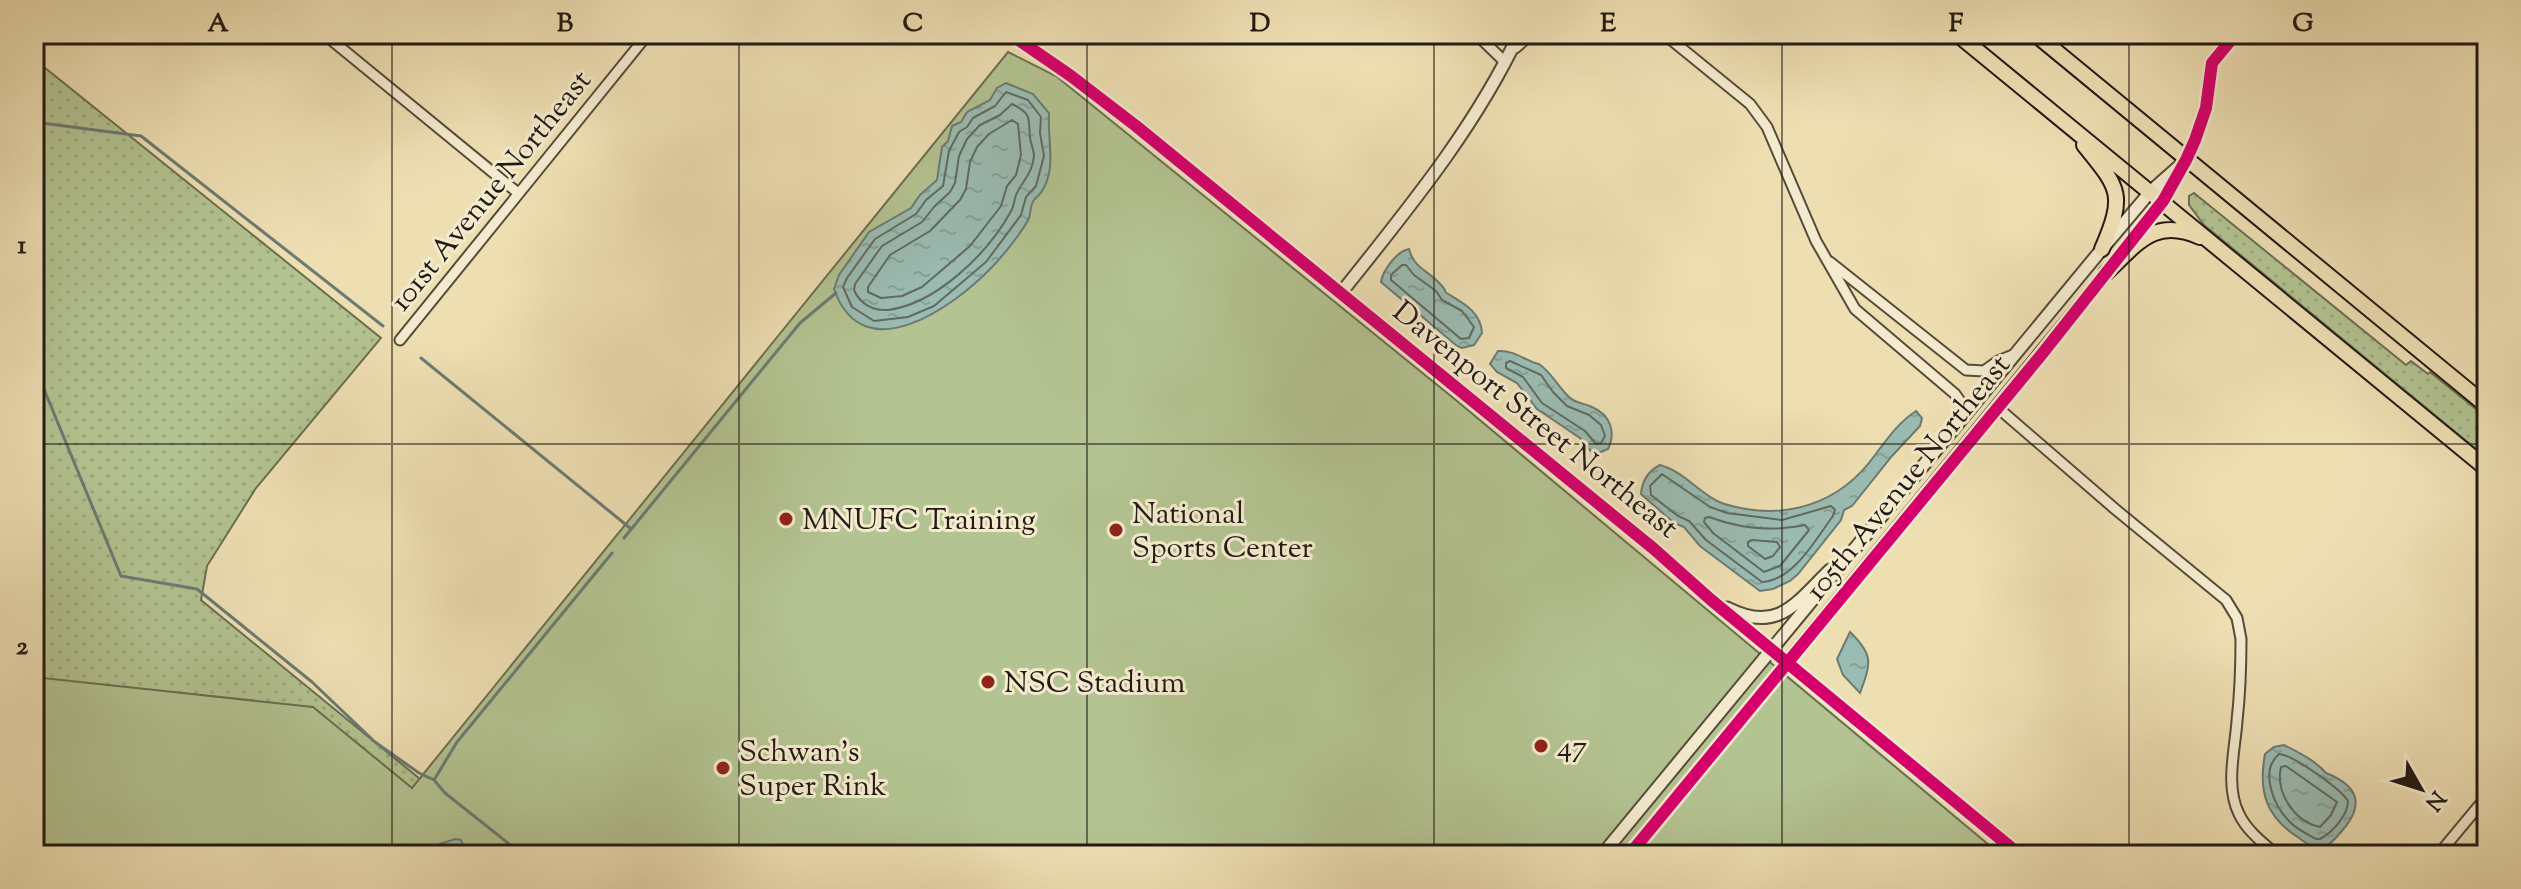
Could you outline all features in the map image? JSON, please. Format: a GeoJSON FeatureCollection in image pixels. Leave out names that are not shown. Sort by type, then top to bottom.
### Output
{"type":"FeatureCollection","features":[{"type":"Feature","properties":{"kind":"highway"},"geometry":{"type":"LineString","coordinates":[[1957,34],[2487,469]]}},
{"type":"Feature","properties":{"kind":"highway"},"geometry":{"type":"LineString","coordinates":[[2035,34],[2487,406]]}},
{"type":"Feature","properties":{"kind":"highway"},"geometry":{"type":"LineString","coordinates":[[2066,123],[2114,183],[2114,217],[2102,249]]}},
{"type":"Feature","properties":{"kind":"highway"},"geometry":{"type":"LineString","coordinates":[[2106,273],[2156,230],[2184,229],[2213,242]]}},
{"type":"Feature","properties":{"kind":"street"},"geometry":{"type":"LineString","coordinates":[[324,34],[518,193]]}},
{"type":"Feature","properties":{"kind":"street","name":"101st Avenue Northeast"},"geometry":{"type":"LineString","coordinates":[[400,340],[648,34]]}},
{"type":"Feature","properties":{"kind":"street","name":"Davenport Street Northeast"},"geometry":{"type":"LineString","coordinates":[[1010,34],[1095,94],[1341,293],[2020,855]]}},
{"type":"Feature","properties":{"kind":"street"},"geometry":{"type":"LineString","coordinates":[[1476,34],[1505,62]]}},
{"type":"Feature","properties":{"kind":"street"},"geometry":{"type":"LineString","coordinates":[[1341,293],[1439,169],[1519,34]]}},
{"type":"Feature","properties":{"kind":"street"},"geometry":{"type":"LineString","coordinates":[[1512,50],[1530,34]]}},
{"type":"Feature","properties":{"kind":"street"},"geometry":{"type":"LineString","coordinates":[[1664,34],[1750,104],[1767,127],[1824,257],[1855,309],[1955,394],[1968,412]]}},
{"type":"Feature","properties":{"kind":"street"},"geometry":{"type":"LineString","coordinates":[[2186,160],[2206,108],[2212,63],[2236,34]]}},
{"type":"Feature","properties":{"kind":"street","name":"105th Avenue Northeast"},"geometry":{"type":"LineString","coordinates":[[1629,855],[2106,273],[2157,196],[2186,160]]}},
{"type":"Feature","properties":{"kind":"street","name":"105th Avenue Northeast"},"geometry":{"type":"LineString","coordinates":[[1602,855],[2102,249],[2157,196]]}},
{"type":"Feature","properties":{"kind":"street"},"geometry":{"type":"LineString","coordinates":[[1824,257],[1966,370],[1984,371],[2016,354]]}},
{"type":"Feature","properties":{"kind":"street"},"geometry":{"type":"LineString","coordinates":[[1997,407],[2115,509],[2216,590],[2233,609],[2241,639],[2233,798],[2247,827],[2277,855]]}},
{"type":"Feature","properties":{"kind":"street"},"geometry":{"type":"LineString","coordinates":[[1710,599],[1752,618],[1774,618],[1788,612],[1870,530]]}},
{"type":"Feature","properties":{"kind":"street"},"geometry":{"type":"LineString","coordinates":[[2438,855],[2487,796]]}},
{"type":"Feature","properties":{"kind":"green space","name":"National Sports Center"},"geometry":{"type":"Polygon","coordinates":[[[1008,52],[1056,76],[1457,401],[2001,855],[34,855],[34,677],[313,707],[412,788],[1008,52]]]}},
{"type":"Feature","properties":{"kind":"green space"},"geometry":{"type":"Polygon","coordinates":[[[34,59],[381,338],[256,488],[207,566],[201,600],[513,855],[34,855],[34,59]]]}},
{"type":"Feature","properties":{"kind":"green space"},"geometry":{"type":"Polygon","coordinates":[[[2194,193],[2406,365],[2411,361],[2428,374],[2430,372],[2487,418],[2487,458],[2204,225],[2189,205],[2189,196],[2194,193]]]}},
{"type":"Feature","properties":{"kind":"water"},"geometry":{"type":"Polygon","coordinates":[[[1006,83],[1033,94],[1049,113],[1049,173],[1047,182],[1033,202],[1029,218],[992,267],[955,299],[910,324],[887,329],[866,326],[848,314],[834,289],[839,275],[869,232],[911,208],[937,180],[942,147],[948,141],[952,126],[961,122],[967,112],[990,100],[997,88],[1006,83]]]}},
{"type":"Feature","properties":{"kind":"water"},"geometry":{"type":"Polygon","coordinates":[[[1409,249],[1418,266],[1479,320],[1482,333],[1474,345],[1457,346],[1381,282],[1391,262],[1409,249]]]}},
{"type":"Feature","properties":{"kind":"water"},"geometry":{"type":"Polygon","coordinates":[[[1498,351],[1510,352],[1539,364],[1569,397],[1604,415],[1612,437],[1608,449],[1594,455],[1580,438],[1537,409],[1517,383],[1497,372],[1490,364],[1498,351]]]}},
{"type":"Feature","properties":{"kind":"water"},"geometry":{"type":"Polygon","coordinates":[[[1916,411],[1922,418],[1920,426],[1852,506],[1844,510],[1841,520],[1798,574],[1773,589],[1760,591],[1700,546],[1684,527],[1674,523],[1641,494],[1646,477],[1660,465],[1728,505],[1771,511],[1810,504],[1828,497],[1861,472],[1899,426],[1916,411]]]}},
{"type":"Feature","properties":{"kind":"water"},"geometry":{"type":"Polygon","coordinates":[[[1850,632],[1867,653],[1868,667],[1860,693],[1843,675],[1837,659],[1850,632]]]}},
{"type":"Feature","properties":{"kind":"water"},"geometry":{"type":"Polygon","coordinates":[[[2284,745],[2346,784],[2355,797],[2356,805],[2349,822],[2332,842],[2322,848],[2310,845],[2288,830],[2267,802],[2263,780],[2265,754],[2274,747],[2284,745]]]}},
{"type":"Feature","properties":{"kind":"water"},"geometry":{"type":"Polygon","coordinates":[[[461,840],[467,855],[420,855],[437,845],[461,840]]]}},
{"type":"Feature","properties":{"kind":"waterway"},"geometry":{"type":"LineString","coordinates":[[34,122],[141,136],[383,326]]}},
{"type":"Feature","properties":{"kind":"waterway"},"geometry":{"type":"LineString","coordinates":[[624,538],[800,323],[836,293]]}},
{"type":"Feature","properties":{"kind":"waterway"},"geometry":{"type":"LineString","coordinates":[[421,358],[630,528]]}},
{"type":"Feature","properties":{"kind":"waterway"},"geometry":{"type":"LineString","coordinates":[[34,365],[121,576],[197,589],[312,682],[375,742],[434,780]]}},
{"type":"Feature","properties":{"kind":"waterway"},"geometry":{"type":"LineString","coordinates":[[523,855],[445,793],[434,780],[457,742],[612,553]]}},
{"type":"Feature","properties":{"kind":"cycle path"},"geometry":{"type":"LineString","coordinates":[[1010,34],[1136,126],[1654,549],[1710,599],[2020,855]]}},
{"type":"Feature","properties":{"kind":"cycle path"},"geometry":{"type":"LineString","coordinates":[[1629,855],[2042,354],[2163,201],[2195,140],[2206,108],[2212,63],[2236,34]]}},
{"type":"Feature","properties":{"kind":"place","name":"MNUFC Training"},"geometry":{"type":"Point","coordinates":[786,519]}},
{"type":"Feature","properties":{"kind":"place","name":"National Sports Center"},"geometry":{"type":"Point","coordinates":[1116,530]}},
{"type":"Feature","properties":{"kind":"place","name":"NSC Stadium"},"geometry":{"type":"Point","coordinates":[988,682]}},
{"type":"Feature","properties":{"kind":"place","name":"47"},"geometry":{"type":"Point","coordinates":[1541,746]}},
{"type":"Feature","properties":{"kind":"place","name":"Schwan's Super Rink"},"geometry":{"type":"Point","coordinates":[723,768]}}]}
